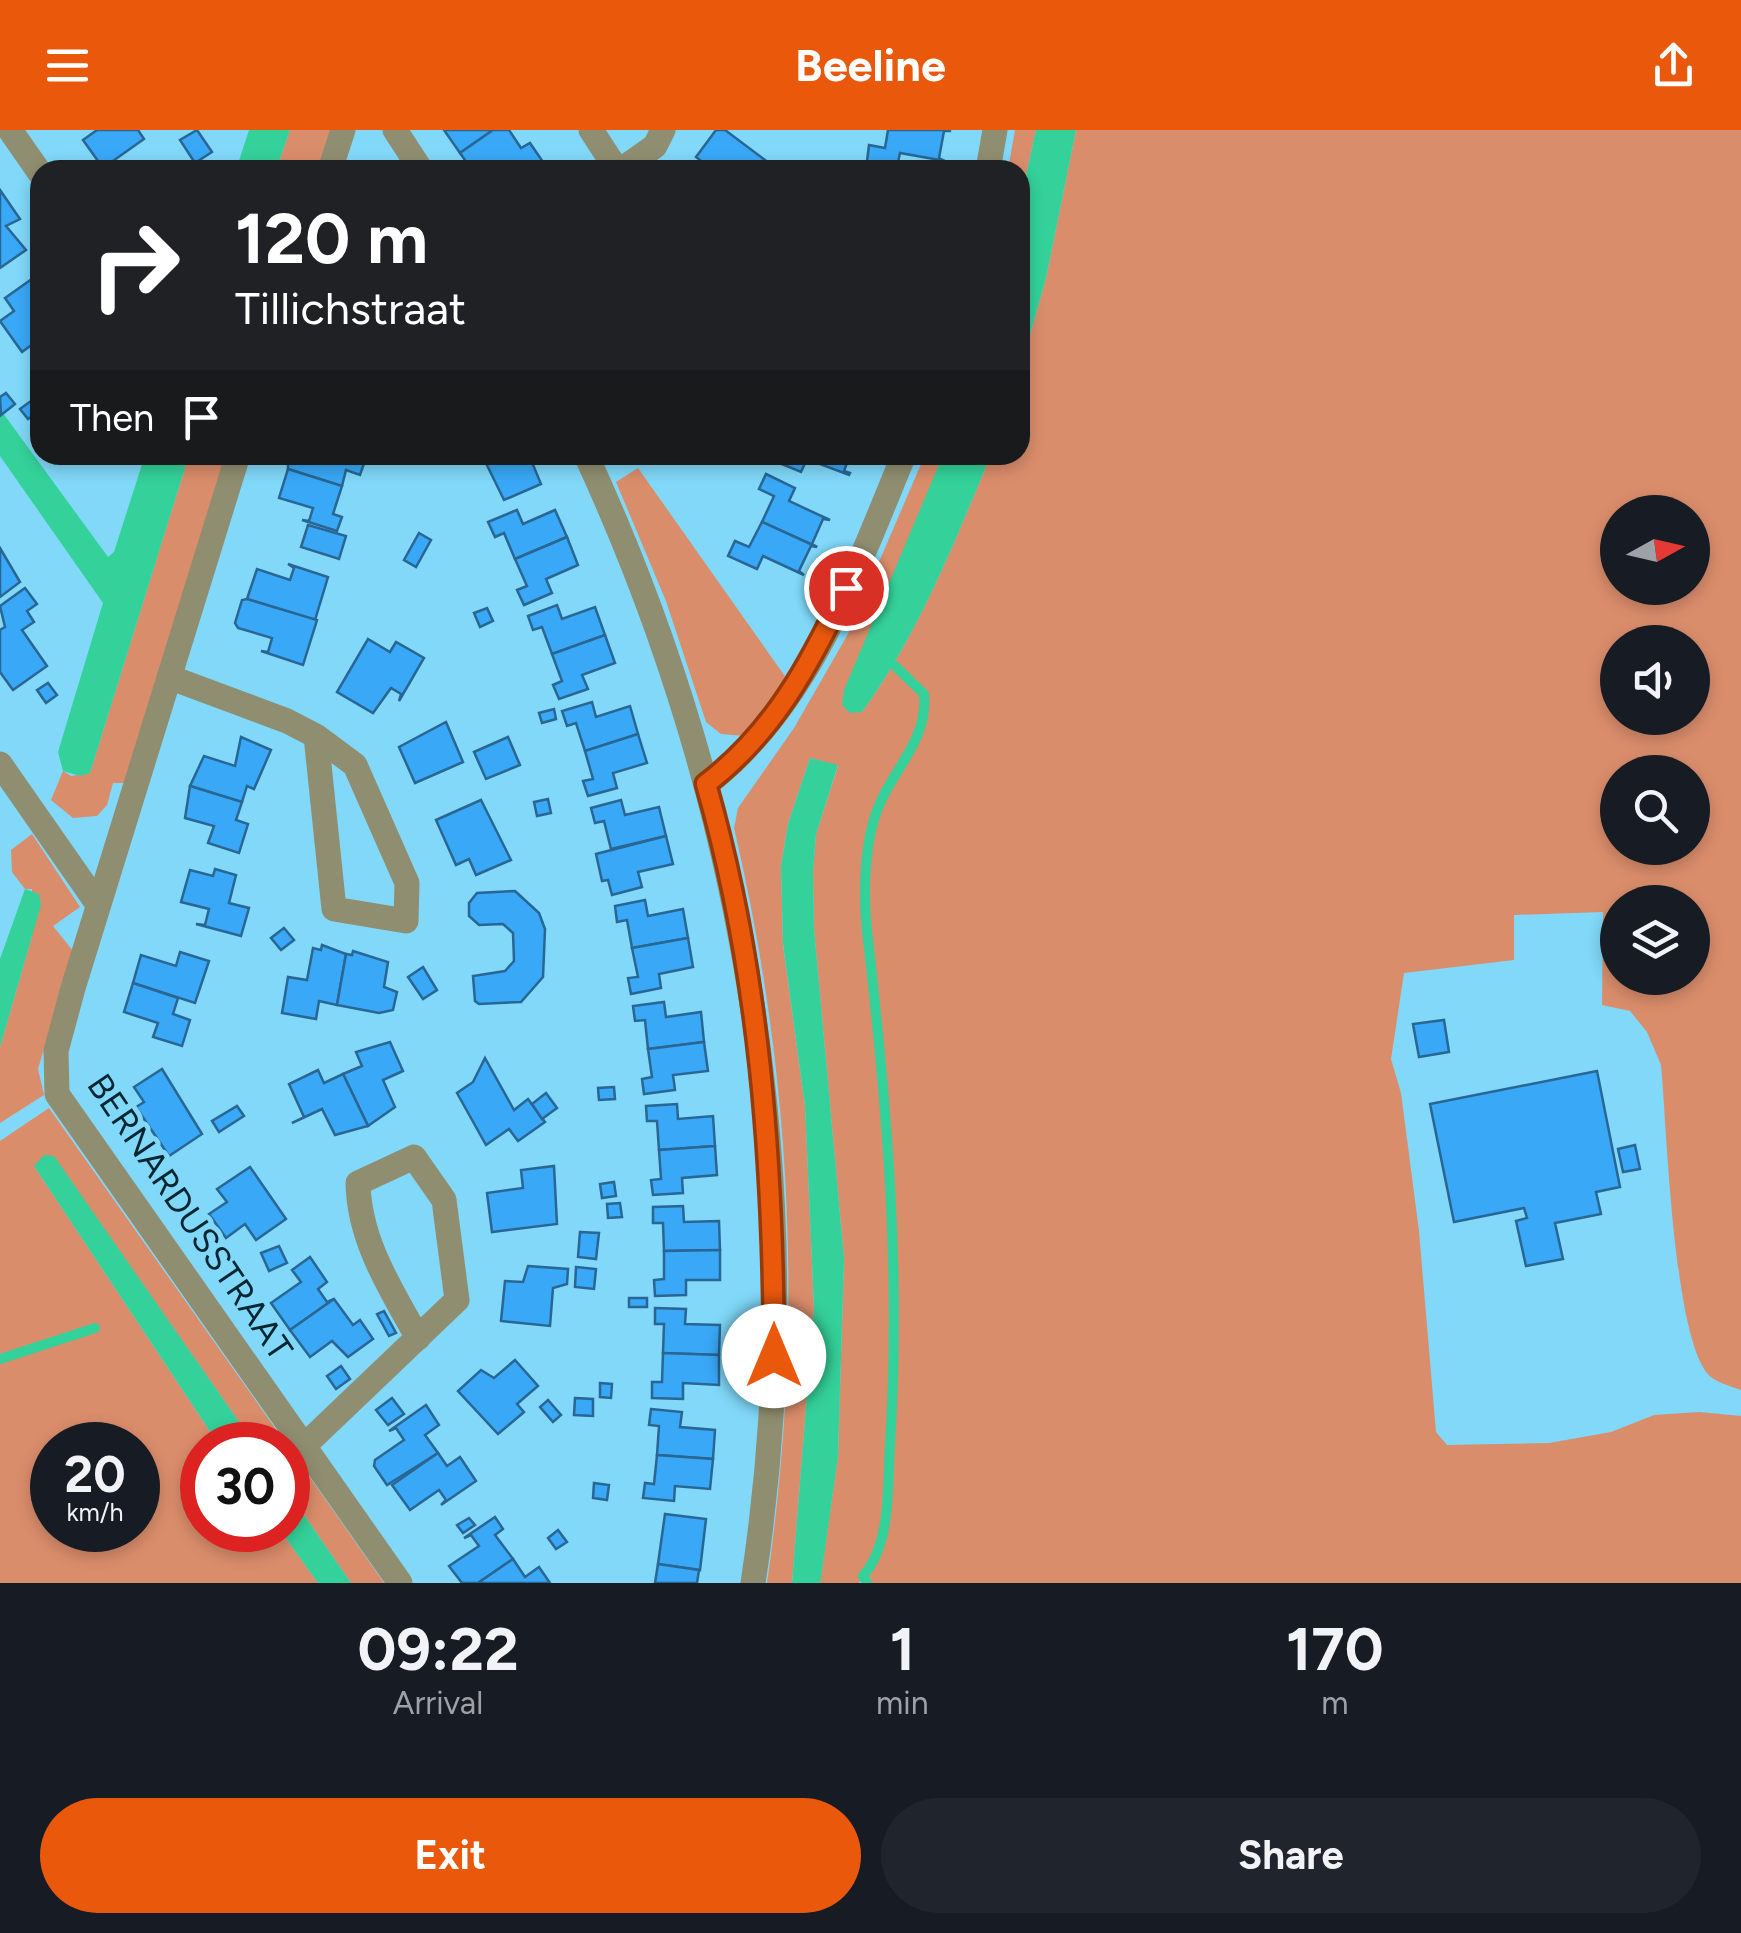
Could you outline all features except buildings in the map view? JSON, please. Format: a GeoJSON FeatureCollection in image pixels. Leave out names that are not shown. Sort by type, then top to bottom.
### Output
{"type":"FeatureCollection","features":[{"type":"Feature","properties":{"kind":"street"},"geometry":{"type":"LineString","coordinates":[[10,130],[31,160]]}},
{"type":"Feature","properties":{"kind":"street"},"geometry":{"type":"LineString","coordinates":[[333,160],[343,130]]}},
{"type":"Feature","properties":{"kind":"street"},"geometry":{"type":"LineString","coordinates":[[395,130],[414,160]]}},
{"type":"Feature","properties":{"kind":"street"},"geometry":{"type":"LineString","coordinates":[[591,130],[612,160]]}},
{"type":"Feature","properties":{"kind":"street"},"geometry":{"type":"LineString","coordinates":[[634,160],[655,146],[663,130]]}},
{"type":"Feature","properties":{"kind":"street"},"geometry":{"type":"LineString","coordinates":[[990,160],[995,130]]}},
{"type":"Feature","properties":{"kind":"street","name":"BERNARDUSSTRAAT"},"geometry":{"type":"LineString","coordinates":[[235,465],[98,903],[56,1051],[57,1094],[287,1422]]}},
{"type":"Feature","properties":{"kind":"street"},"geometry":{"type":"LineString","coordinates":[[590,465],[652,610],[706,784],[736,898],[765,1088],[773,1210],[773,1376],[754,1583]]}},
{"type":"Feature","properties":{"kind":"street"},"geometry":{"type":"LineString","coordinates":[[706,784],[741,757],[774,720],[804,671],[860,560],[900,465]]}},
{"type":"Feature","properties":{"kind":"street"},"geometry":{"type":"LineString","coordinates":[[169,676],[287,721],[316,736],[354,766],[407,883],[406,921],[334,909],[316,736]]}},
{"type":"Feature","properties":{"kind":"street"},"geometry":{"type":"LineString","coordinates":[[0,764],[98,903]]}},
{"type":"Feature","properties":{"kind":"street"},"geometry":{"type":"LineString","coordinates":[[310,1440],[418,1338],[458,1300],[444,1200],[414,1157],[358,1182],[358,1200],[359,1218],[386,1282],[418,1338]]}},
{"type":"Feature","properties":{"kind":"street","name":"BERNARDUSSTRAAT"},"geometry":{"type":"LineString","coordinates":[[310,1455],[400,1583]]}},
{"type":"Feature","properties":{"kind":"shaded area"},"geometry":{"type":"Polygon","coordinates":[[[249,130],[290,130],[280,160],[239,160],[249,130]]]}},
{"type":"Feature","properties":{"kind":"shaded area"},"geometry":{"type":"Polygon","coordinates":[[[290,130],[330,130],[321,160],[280,160],[290,130]]]}},
{"type":"Feature","properties":{"kind":"shaded area"},"geometry":{"type":"Polygon","coordinates":[[[1015,130],[1036,130],[1029,160],[1010,160],[1015,130]]]}},
{"type":"Feature","properties":{"kind":"shaded area"},"geometry":{"type":"Polygon","coordinates":[[[1036,130],[1076,130],[1046,278],[1030,335],[1030,160],[1036,130]]]}},
{"type":"Feature","properties":{"kind":"shaded area"},"geometry":{"type":"Polygon","coordinates":[[[1076,130],[1741,130],[1741,1390],[1707,1373],[1686,1316],[1669,1179],[1661,1065],[1647,1032],[1630,1011],[1602,1005],[1602,995],[1710,995],[1710,885],[1600,885],[1600,912],[1514,915],[1514,960],[1404,973],[1391,1059],[1401,1093],[1419,1231],[1436,1432],[1447,1445],[1549,1443],[1611,1432],[1654,1415],[1699,1412],[1741,1416],[1741,1583],[867,1583],[863,1577],[859,1583],[820,1583],[838,1456],[844,1259],[814,929],[813,871],[816,834],[838,766],[810,758],[788,824],[781,866],[783,945],[805,1106],[814,1308],[792,1583],[767,1583],[786,1393],[786,1204],[769,1016],[734,828],[738,808],[794,728],[848,634],[921,465],[939,465],[902,560],[862,712],[918,620],[987,465],[1030,465],[1030,335],[1046,278],[1076,130]]]}},
{"type":"Feature","properties":{"kind":"shaded area"},"geometry":{"type":"Polygon","coordinates":[[[0,409],[30,450],[30,465],[41,465],[108,557],[114,552],[142,465],[186,465],[90,773],[80,776],[63,771],[58,752],[103,603],[0,456],[0,409]]]}},
{"type":"Feature","properties":{"kind":"shaded area"},"geometry":{"type":"Polygon","coordinates":[[[186,465],[225,465],[125,783],[113,783],[107,805],[97,816],[73,818],[51,800],[63,771],[71,776],[90,773],[186,465]]]}},
{"type":"Feature","properties":{"kind":"shaded area"},"geometry":{"type":"Polygon","coordinates":[[[939,465],[987,465],[934,588],[901,651],[862,712],[850,713],[842,705],[844,690],[939,465]]]}},
{"type":"Feature","properties":{"kind":"shaded area"},"geometry":{"type":"Polygon","coordinates":[[[638,468],[789,682],[746,736],[721,734],[706,722],[666,601],[616,482],[638,468]]]}},
{"type":"Feature","properties":{"kind":"shaded area"},"geometry":{"type":"Polygon","coordinates":[[[810,758],[838,765],[816,834],[813,871],[814,929],[844,1259],[838,1456],[821,1578],[820,1583],[792,1583],[814,1308],[805,1106],[783,944],[781,866],[788,824],[810,758]]]}},
{"type":"Feature","properties":{"kind":"shaded area"},"geometry":{"type":"Polygon","coordinates":[[[32,834],[80,907],[53,926],[73,951],[38,1069],[44,1095],[0,1123],[0,1047],[32,936],[32,889],[25,889],[12,872],[11,850],[32,834]]]}},
{"type":"Feature","properties":{"kind":"shaded area"},"geometry":{"type":"Polygon","coordinates":[[[25,889],[39,894],[41,905],[0,1047],[0,959],[25,889]]]}},
{"type":"Feature","properties":{"kind":"shaded area"},"geometry":{"type":"Polygon","coordinates":[[[49,1108],[271,1422],[239,1422],[54,1157],[34,1166],[204,1422],[180,1422],[180,1552],[296,1552],[318,1583],[0,1583],[0,1141],[49,1108]]]}},
{"type":"Feature","properties":{"kind":"shaded area"},"geometry":{"type":"Polygon","coordinates":[[[44,1155],[54,1156],[239,1422],[204,1422],[34,1166],[44,1155]]]}},
{"type":"Feature","properties":{"kind":"shaded area"},"geometry":{"type":"Polygon","coordinates":[[[310,1477],[384,1583],[351,1583],[310,1524],[310,1477]]]}},
{"type":"Feature","properties":{"kind":"shaded area"},"geometry":{"type":"Polygon","coordinates":[[[310,1524],[351,1583],[318,1583],[296,1552],[310,1552],[310,1524]]]}},
{"type":"Feature","properties":{"kind":"waterway"},"geometry":{"type":"LineString","coordinates":[[867,1583],[863,1576],[879,1547],[886,1514],[894,1315],[890,1188],[866,916],[866,866],[880,803],[910,751],[924,710],[924,694],[895,666]]}},
{"type":"Feature","properties":{"kind":"waterway"},"geometry":{"type":"LineString","coordinates":[[0,1359],[95,1328]]}},
{"type":"Feature","properties":{"kind":"route"},"geometry":{"type":"LineString","coordinates":[[774,1356],[773,1210],[765,1088],[736,898],[706,784],[741,757],[774,720],[846,588]]}}]}
